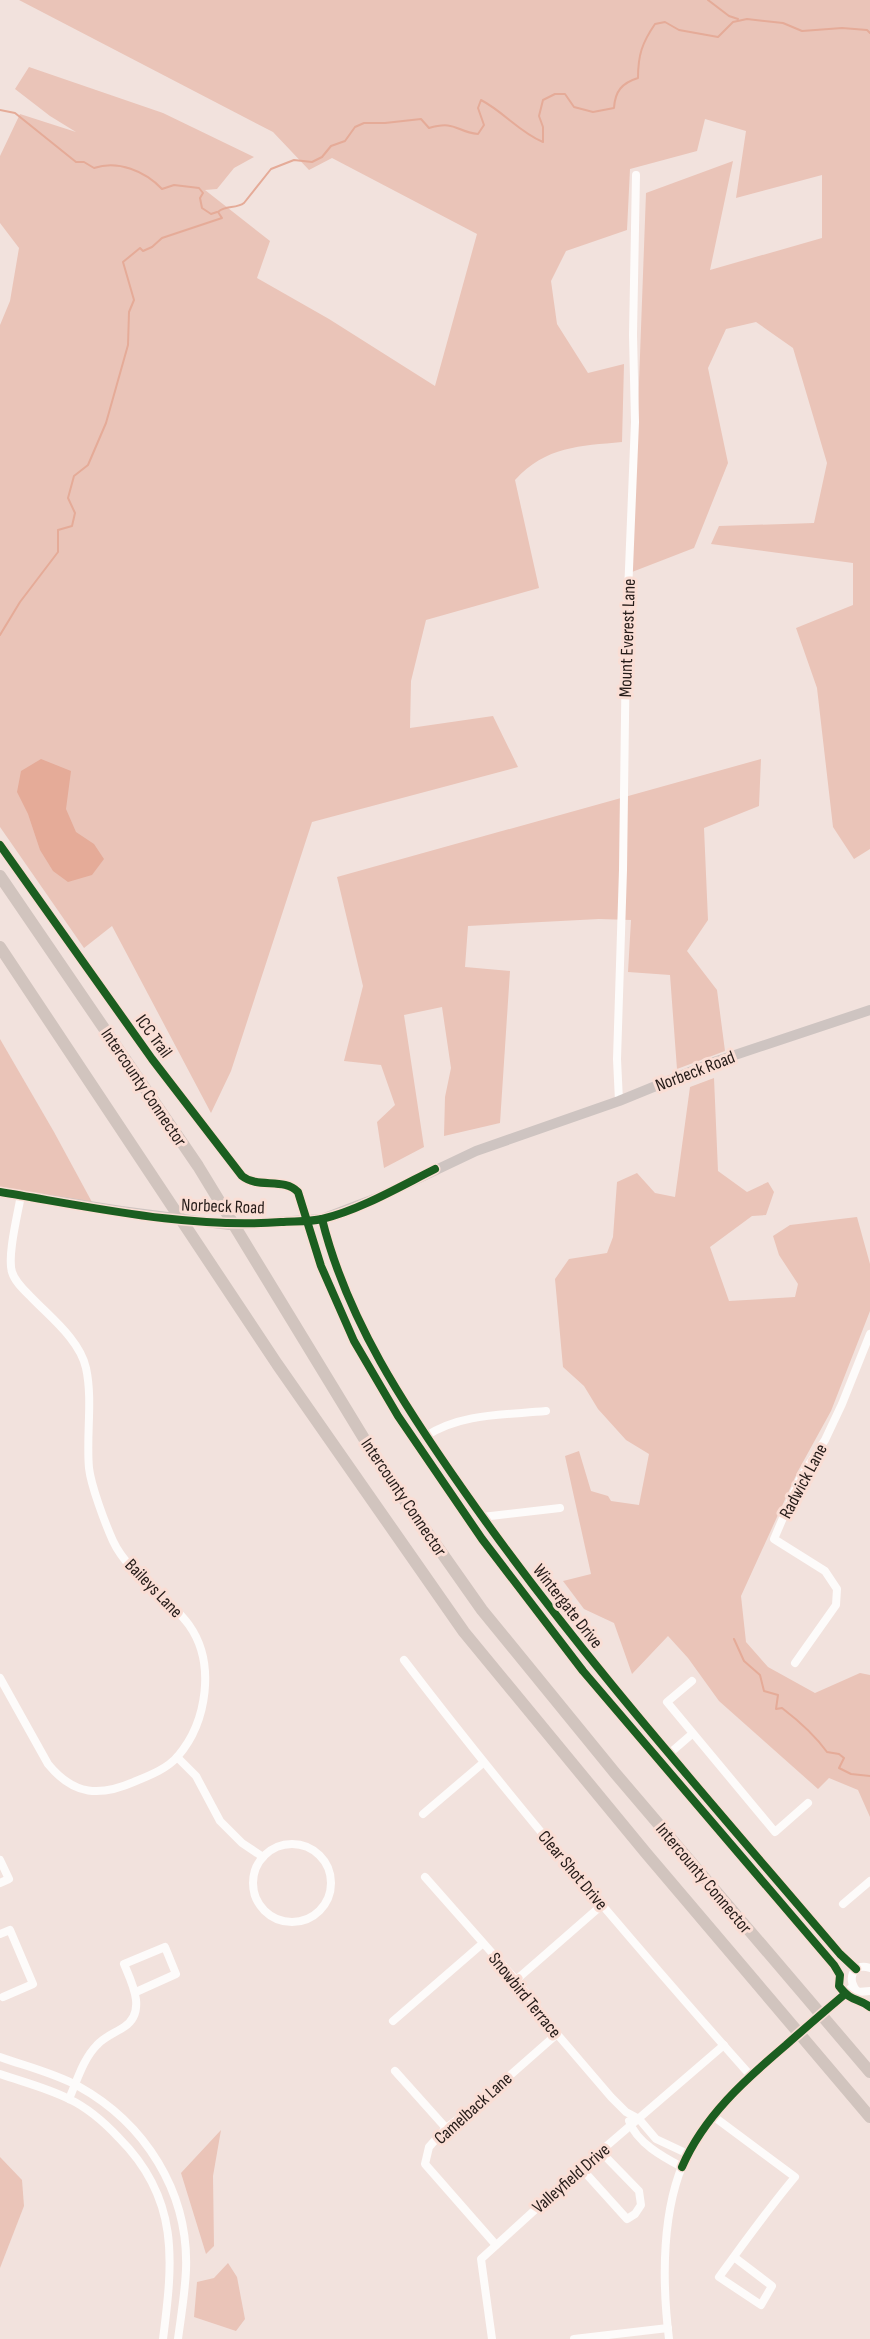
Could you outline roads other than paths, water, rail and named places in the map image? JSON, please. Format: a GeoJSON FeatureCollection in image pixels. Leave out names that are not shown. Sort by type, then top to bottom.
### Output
{"type":"FeatureCollection","features":[{"type":"Feature","properties":{"kind":"highway","name":"Intercounty Connector"},"geometry":{"type":"LineString","coordinates":[[0,876],[198,1166],[382,1468],[482,1610],[615,1773],[870,2072]]}},
{"type":"Feature","properties":{"kind":"highway","name":"Intercounty Connector"},"geometry":{"type":"LineString","coordinates":[[0,947],[277,1364],[464,1632],[653,1862],[870,2117]]}},
{"type":"Feature","properties":{"kind":"main road","name":"Norbeck Road"},"geometry":{"type":"LineString","coordinates":[[0,1192],[187,1221],[229,1225],[322,1219],[377,1198],[476,1151],[619,1101],[717,1061],[870,1010]]}},
{"type":"Feature","properties":{"kind":"street","name":"Mount Everest Lane"},"geometry":{"type":"LineString","coordinates":[[619,1101],[617,1059],[623,870],[626,642],[634,422],[636,174]]}},
{"type":"Feature","properties":{"kind":"street","name":"Baileys Lane"},"geometry":{"type":"LineString","coordinates":[[0,1678],[48,1764],[58,1777],[77,1789],[94,1792],[126,1786],[155,1773],[177,1757],[190,1739],[203,1706],[205,1679],[201,1652],[189,1625],[122,1556],[114,1542],[89,1469],[86,1365],[72,1340],[20,1285],[12,1272],[11,1257],[21,1195]]}},
{"type":"Feature","properties":{"kind":"street","name":"Wintergate Drive"},"geometry":{"type":"LineString","coordinates":[[322,1219],[337,1271],[378,1358],[426,1436],[482,1517],[574,1640],[855,1969]]}},
{"type":"Feature","properties":{"kind":"street","name":"Radwick Lane"},"geometry":{"type":"LineString","coordinates":[[795,1663],[836,1605],[837,1589],[825,1571],[774,1539],[800,1478],[825,1440],[842,1404],[870,1335]]}},
{"type":"Feature","properties":{"kind":"street"},"geometry":{"type":"LineString","coordinates":[[426,1436],[440,1427],[459,1420],[546,1411]]}},
{"type":"Feature","properties":{"kind":"street"},"geometry":{"type":"LineString","coordinates":[[482,1517],[560,1508]]}},
{"type":"Feature","properties":{"kind":"street","name":"Clear Shot Drive"},"geometry":{"type":"LineString","coordinates":[[404,1660],[483,1763],[602,1905],[750,2075]]}},
{"type":"Feature","properties":{"kind":"street"},"geometry":{"type":"LineString","coordinates":[[692,1681],[667,1702],[776,1832],[808,1803]]}},
{"type":"Feature","properties":{"kind":"street"},"geometry":{"type":"LineString","coordinates":[[670,1753],[692,1734]]}},
{"type":"Feature","properties":{"kind":"street"},"geometry":{"type":"LineString","coordinates":[[177,1757],[196,1776],[220,1821],[242,1843],[263,1857]]}},
{"type":"Feature","properties":{"kind":"street"},"geometry":{"type":"LineString","coordinates":[[423,1814],[483,1763]]}},
{"type":"Feature","properties":{"kind":"street"},"geometry":{"type":"LineString","coordinates":[[294,1844],[315,1851],[325,1861],[331,1876],[331,1889],[327,1902],[309,1918],[291,1922],[273,1917],[260,1905],[254,1892],[254,1878],[258,1864],[263,1857],[278,1847],[294,1844]]}},
{"type":"Feature","properties":{"kind":"street"},"geometry":{"type":"LineString","coordinates":[[0,1860],[9,1879],[0,1883]]}},
{"type":"Feature","properties":{"kind":"street","name":"Snowbird Terrace"},"geometry":{"type":"LineString","coordinates":[[425,1876],[482,1944],[516,1980],[557,2034],[626,2112],[639,2120],[663,2144],[688,2154]]}},
{"type":"Feature","properties":{"kind":"street"},"geometry":{"type":"LineString","coordinates":[[843,1904],[870,1881]]}},
{"type":"Feature","properties":{"kind":"street"},"geometry":{"type":"LineString","coordinates":[[516,1980],[602,1905]]}},
{"type":"Feature","properties":{"kind":"street"},"geometry":{"type":"LineString","coordinates":[[0,1934],[10,1930],[33,1984],[1,1996]]}},
{"type":"Feature","properties":{"kind":"street"},"geometry":{"type":"LineString","coordinates":[[393,2020],[482,1944]]}},
{"type":"Feature","properties":{"kind":"street"},"geometry":{"type":"LineString","coordinates":[[69,2099],[89,2054],[99,2043],[131,2022],[136,2007],[136,1992],[124,1964],[165,1947],[176,1974],[136,1992]]}},
{"type":"Feature","properties":{"kind":"street"},"geometry":{"type":"LineString","coordinates":[[870,1968],[864,1966],[855,1969],[851,1976],[852,1987],[858,1992],[870,1991]]}},
{"type":"Feature","properties":{"kind":"street"},"geometry":{"type":"LineString","coordinates":[[669,2339],[665,2248],[669,2214],[682,2166],[688,2154],[713,2116],[750,2075],[852,1987]]}},
{"type":"Feature","properties":{"kind":"street","name":"Camelback Lane"},"geometry":{"type":"LineString","coordinates":[[496,2245],[425,2164],[429,2147],[446,2128],[473,2108],[557,2034]]}},
{"type":"Feature","properties":{"kind":"street","name":"Valleyfield Drive"},"geometry":{"type":"LineString","coordinates":[[492,2339],[481,2259],[581,2168],[724,2045]]}},
{"type":"Feature","properties":{"kind":"street"},"geometry":{"type":"LineString","coordinates":[[0,2057],[75,2084],[117,2112],[142,2137],[164,2170],[178,2209],[185,2251],[186,2270],[178,2339]]}},
{"type":"Feature","properties":{"kind":"street"},"geometry":{"type":"LineString","coordinates":[[395,2071],[446,2128]]}},
{"type":"Feature","properties":{"kind":"street"},"geometry":{"type":"LineString","coordinates":[[0,2073],[69,2099],[101,2121],[130,2149],[146,2171],[158,2194],[171,2251],[163,2339]]}},
{"type":"Feature","properties":{"kind":"street","name":"Snowbird Terrace"},"geometry":{"type":"LineString","coordinates":[[626,2112],[631,2126],[651,2149],[682,2166]]}},
{"type":"Feature","properties":{"kind":"street"},"geometry":{"type":"LineString","coordinates":[[713,2116],[795,2177],[734,2257],[720,2277],[761,2306],[772,2286],[734,2257]]}},
{"type":"Feature","properties":{"kind":"street"},"geometry":{"type":"LineString","coordinates":[[581,2168],[627,2219],[635,2214],[641,2205],[639,2192],[601,2152]]}},
{"type":"Feature","properties":{"kind":"street"},"geometry":{"type":"LineString","coordinates":[[574,2339],[668,2328]]}},
{"type":"Feature","properties":{"kind":"waterway"},"geometry":{"type":"LineString","coordinates":[[708,0],[729,16],[738,19]]}},
{"type":"Feature","properties":{"kind":"waterway"},"geometry":{"type":"LineString","coordinates":[[0,635],[20,602],[58,552],[58,530],[72,526],[75,513],[68,498],[74,476],[88,465],[106,423],[128,345],[129,312],[134,300],[123,262],[140,248],[143,251],[162,238],[222,218],[218,212],[224,208],[244,203],[271,169],[294,160],[312,162],[322,157],[331,146],[345,141],[355,127],[364,123],[421,119],[429,128],[445,125],[478,134],[484,125],[478,108],[481,100],[526,133],[543,142],[543,127],[539,116],[543,100],[555,94],[565,94],[574,107],[593,112],[614,108],[620,88],[638,78],[642,50],[655,24],[665,22],[679,30],[718,37],[733,22],[747,19],[783,23],[802,31],[842,28],[867,30],[870,33]]}},
{"type":"Feature","properties":{"kind":"waterway"},"geometry":{"type":"LineString","coordinates":[[0,110],[15,113],[76,162],[84,162],[94,168],[122,166],[148,177],[162,189],[174,185],[199,188],[203,193],[200,198],[202,208],[211,214],[217,212]]}},
{"type":"Feature","properties":{"kind":"waterway"},"geometry":{"type":"LineString","coordinates":[[734,1639],[744,1661],[760,1675],[764,1691],[778,1695],[776,1709],[782,1708],[794,1718],[827,1752],[839,1754],[844,1758],[839,1768],[851,1774],[870,1776]]}}]}
